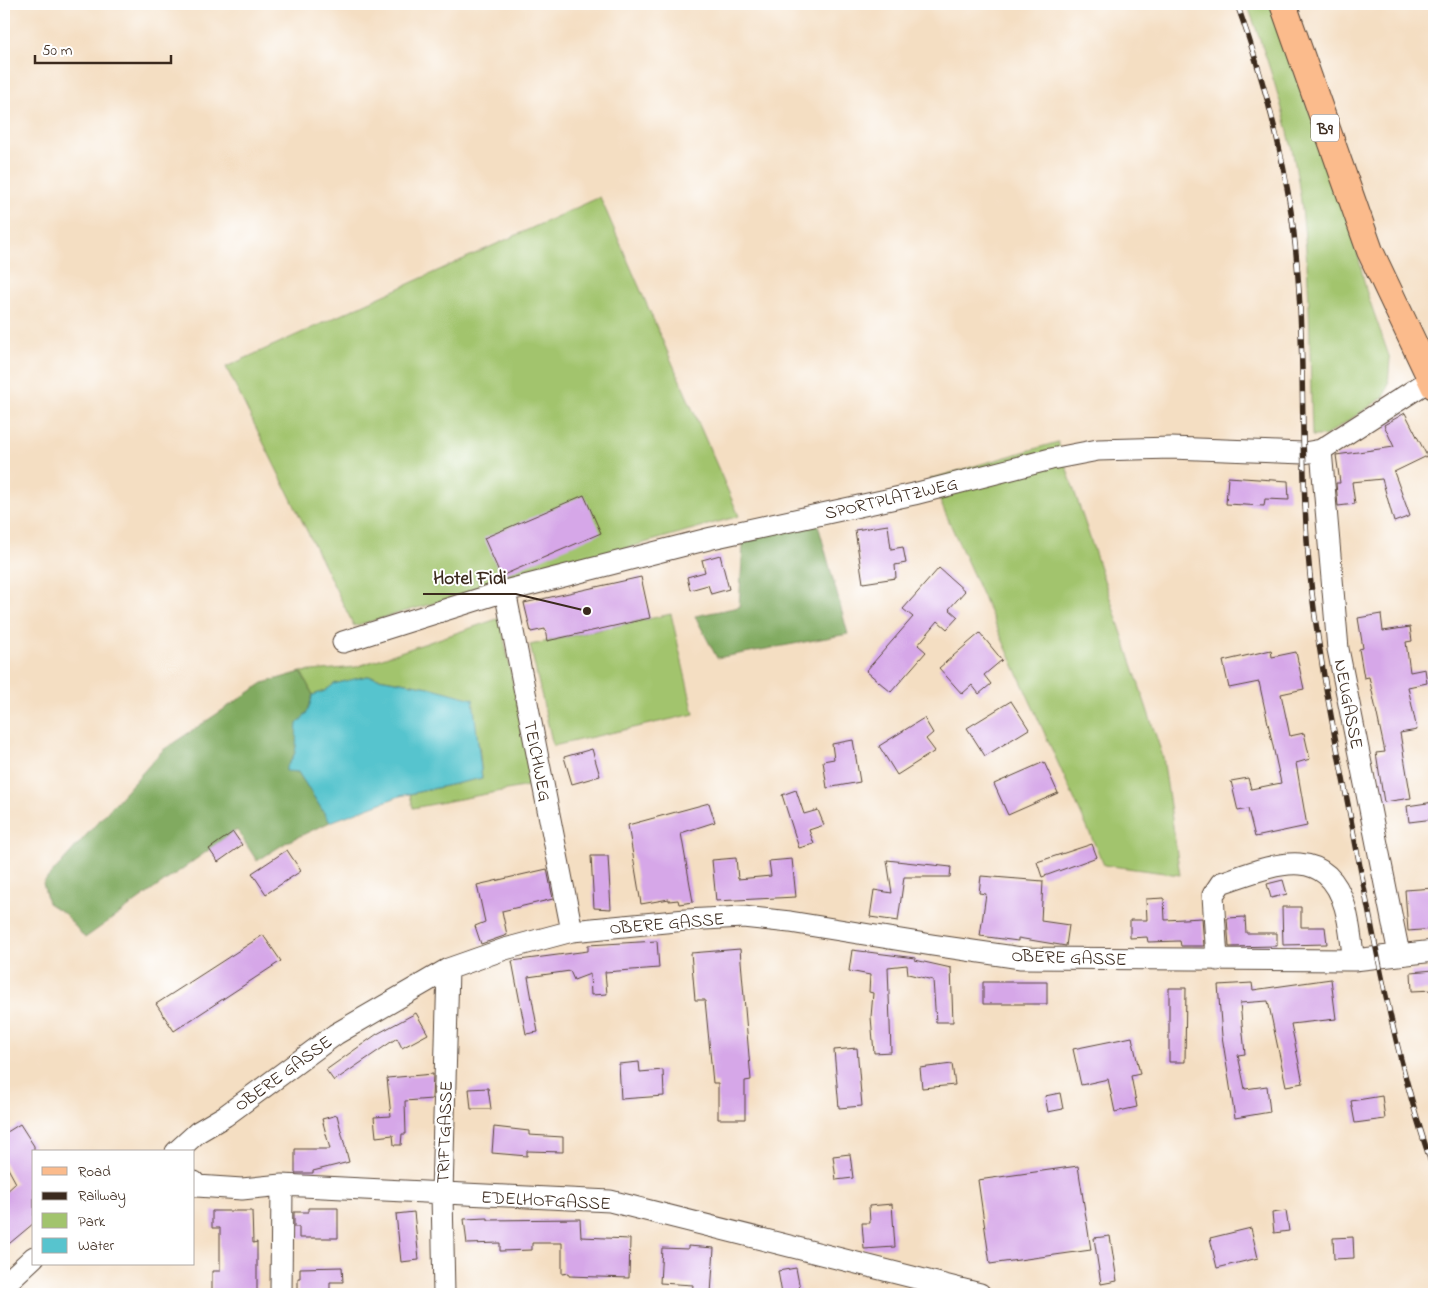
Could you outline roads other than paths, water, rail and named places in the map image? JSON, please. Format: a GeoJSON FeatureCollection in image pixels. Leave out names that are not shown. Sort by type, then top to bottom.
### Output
{"type":"FeatureCollection","features":[{"type":"Feature","properties":{"kind":"main road","name":"B9"},"geometry":{"type":"LineString","coordinates":[[1283,4],[1370,251],[1432,383]]}},
{"type":"Feature","properties":{"kind":"street","name":"SPORTPLATZWEG"},"geometry":{"type":"LineString","coordinates":[[343,642],[505,591],[712,538],[914,494],[1051,459],[1098,450],[1171,448],[1304,453],[1321,450],[1432,383]]}},
{"type":"Feature","properties":{"kind":"street","name":"NEUGASSE"},"geometry":{"type":"LineString","coordinates":[[1321,450],[1338,649],[1399,954]]}},
{"type":"Feature","properties":{"kind":"street","name":"TEICHWEG"},"geometry":{"type":"LineString","coordinates":[[505,591],[572,931]]}},
{"type":"Feature","properties":{"kind":"street"},"geometry":{"type":"LineString","coordinates":[[1217,960],[1214,895],[1221,883],[1292,862],[1320,868],[1334,883],[1345,907],[1354,960]]}},
{"type":"Feature","properties":{"kind":"street","name":"OBERE GASSE"},"geometry":{"type":"LineString","coordinates":[[178,1150],[198,1132],[225,1116],[336,1034],[448,970],[505,949],[572,931],[686,920],[743,917],[790,922],[932,946],[1021,958],[1354,960],[1434,952]]}},
{"type":"Feature","properties":{"kind":"street","name":"TRIFTGASSE"},"geometry":{"type":"LineString","coordinates":[[444,1294],[442,1194],[448,970]]}},
{"type":"Feature","properties":{"kind":"street","name":"EDELHOFGASSE"},"geometry":{"type":"LineString","coordinates":[[195,1183],[197,1186],[242,1189],[282,1185],[610,1201],[980,1294]]}},
{"type":"Feature","properties":{"kind":"street"},"geometry":{"type":"LineString","coordinates":[[282,1185],[282,1294]]}},
{"type":"Feature","properties":{"kind":"street"},"geometry":{"type":"LineString","coordinates":[[4,1285],[32,1259]]}},
{"type":"Feature","properties":{"kind":"water"},"geometry":{"type":"Polygon","coordinates":[[[367,676],[429,687],[473,699],[482,778],[400,796],[330,822],[298,772],[286,771],[286,767],[295,752],[297,724],[307,713],[313,695],[325,691],[334,684],[367,676]]]}},
{"type":"Feature","properties":{"kind":"railway"},"geometry":{"type":"LineString","coordinates":[[1237,4],[1257,65],[1274,127],[1292,221],[1299,295],[1308,551],[1316,625],[1326,688],[1389,1010],[1409,1091],[1434,1171]]}},
{"type":"Feature","properties":{"kind":"place","name":"Hotel Fidi"},"geometry":{"type":"Point","coordinates":[587,611]}}]}
